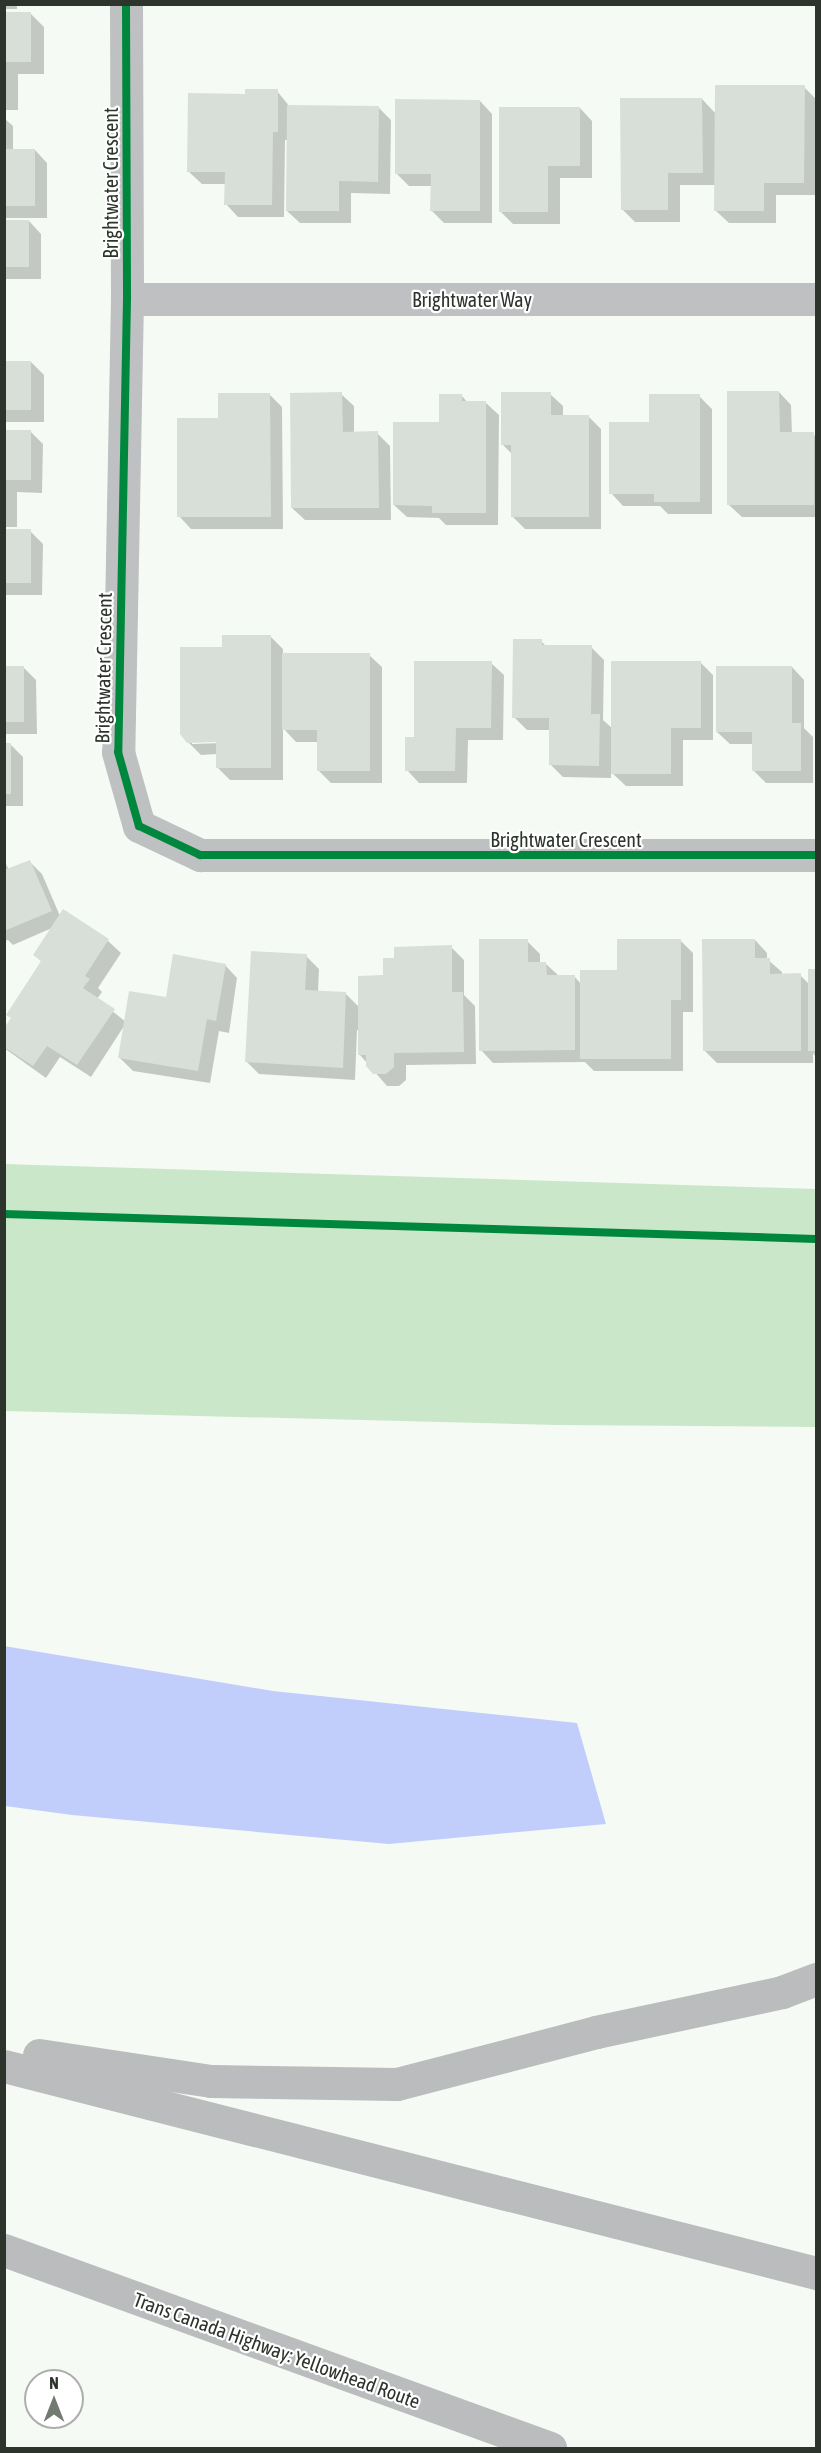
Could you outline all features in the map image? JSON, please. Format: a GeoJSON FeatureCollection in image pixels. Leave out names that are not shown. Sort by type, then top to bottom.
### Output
{"type":"FeatureCollection","features":[{"type":"Feature","properties":{"kind":"highway"},"geometry":{"type":"LineString","coordinates":[[4,2050],[211,2081],[397,2084],[597,2031],[782,1992],[816,1978]]}},
{"type":"Feature","properties":{"kind":"highway"},"geometry":{"type":"LineString","coordinates":[[4,2066],[816,2273]]}},
{"type":"Feature","properties":{"kind":"highway","name":"Trans Canada Highway: Yellowhead Route"},"geometry":{"type":"LineString","coordinates":[[4,2250],[550,2448]]}},
{"type":"Feature","properties":{"kind":"street","name":"Brightwater Crescent"},"geometry":{"type":"LineString","coordinates":[[126,4],[127,299],[118,752],[139,826],[200,855],[816,855]]}},
{"type":"Feature","properties":{"kind":"street","name":"Brightwater Way"},"geometry":{"type":"LineString","coordinates":[[127,299],[816,299]]}},
{"type":"Feature","properties":{"kind":"green space"},"geometry":{"type":"Polygon","coordinates":[[[5,1164],[816,1189],[816,1427],[556,1425],[5,1411],[5,1164]]]}},
{"type":"Feature","properties":{"kind":"water"},"geometry":{"type":"Polygon","coordinates":[[[4,1646],[273,1691],[577,1723],[606,1824],[389,1844],[72,1815],[5,1806],[4,1646]]]}},
{"type":"Feature","properties":{"kind":"building"},"geometry":{"type":"Polygon","coordinates":[[[4,12],[31,12],[31,62],[4,62],[4,12]]]}},
{"type":"Feature","properties":{"kind":"building"},"geometry":{"type":"Polygon","coordinates":[[[715,85],[805,85],[804,183],[764,183],[764,211],[714,211],[715,85]]]}},
{"type":"Feature","properties":{"kind":"building"},"geometry":{"type":"Polygon","coordinates":[[[245,89],[278,89],[278,132],[273,132],[272,205],[224,205],[225,172],[187,172],[188,93],[245,94],[245,89]]]}},
{"type":"Feature","properties":{"kind":"building"},"geometry":{"type":"Polygon","coordinates":[[[620,98],[702,98],[703,173],[668,173],[668,210],[621,210],[620,98]]]}},
{"type":"Feature","properties":{"kind":"building"},"geometry":{"type":"Polygon","coordinates":[[[395,99],[480,100],[480,211],[430,211],[431,174],[395,174],[395,99]]]}},
{"type":"Feature","properties":{"kind":"building"},"geometry":{"type":"Polygon","coordinates":[[[287,105],[379,106],[378,182],[339,181],[339,211],[286,211],[287,105]]]}},
{"type":"Feature","properties":{"kind":"building"},"geometry":{"type":"Polygon","coordinates":[[[499,107],[580,107],[580,166],[548,166],[548,212],[499,212],[499,107]]]}},
{"type":"Feature","properties":{"kind":"building"},"geometry":{"type":"Polygon","coordinates":[[[4,149],[35,149],[35,206],[4,206],[4,149]]]}},
{"type":"Feature","properties":{"kind":"building"},"geometry":{"type":"Polygon","coordinates":[[[4,220],[29,220],[29,267],[4,267],[4,220]]]}},
{"type":"Feature","properties":{"kind":"building"},"geometry":{"type":"Polygon","coordinates":[[[4,361],[31,361],[31,410],[4,410],[4,361]]]}},
{"type":"Feature","properties":{"kind":"building"},"geometry":{"type":"Polygon","coordinates":[[[727,391],[779,391],[780,432],[814,432],[814,505],[727,505],[727,391]]]}},
{"type":"Feature","properties":{"kind":"building"},"geometry":{"type":"Polygon","coordinates":[[[342,392],[343,432],[378,431],[379,508],[291,508],[290,393],[342,392]]]}},
{"type":"Feature","properties":{"kind":"building"},"geometry":{"type":"Polygon","coordinates":[[[501,392],[551,392],[551,415],[589,415],[589,517],[511,517],[511,445],[501,445],[501,392]]]}},
{"type":"Feature","properties":{"kind":"building"},"geometry":{"type":"Polygon","coordinates":[[[218,393],[270,393],[271,517],[177,517],[177,418],[218,418],[218,393]]]}},
{"type":"Feature","properties":{"kind":"building"},"geometry":{"type":"Polygon","coordinates":[[[439,394],[462,394],[462,401],[486,401],[486,513],[432,513],[432,506],[393,505],[393,422],[439,422],[439,394]]]}},
{"type":"Feature","properties":{"kind":"building"},"geometry":{"type":"Polygon","coordinates":[[[649,394],[700,394],[700,502],[654,502],[654,494],[609,494],[609,422],[649,422],[649,394]]]}},
{"type":"Feature","properties":{"kind":"building"},"geometry":{"type":"Polygon","coordinates":[[[4,430],[31,430],[31,480],[4,480],[4,430]]]}},
{"type":"Feature","properties":{"kind":"building"},"geometry":{"type":"Polygon","coordinates":[[[4,529],[31,529],[31,583],[4,583],[4,529]]]}},
{"type":"Feature","properties":{"kind":"building"},"geometry":{"type":"Polygon","coordinates":[[[222,635],[271,635],[271,768],[216,768],[216,742],[187,743],[180,734],[180,647],[222,647],[222,635]]]}},
{"type":"Feature","properties":{"kind":"building"},"geometry":{"type":"Polygon","coordinates":[[[513,639],[542,639],[542,645],[592,645],[591,714],[600,714],[599,766],[549,765],[549,718],[512,718],[513,639]]]}},
{"type":"Feature","properties":{"kind":"building"},"geometry":{"type":"Polygon","coordinates":[[[282,653],[370,653],[370,771],[317,771],[317,730],[282,730],[282,653]]]}},
{"type":"Feature","properties":{"kind":"building"},"geometry":{"type":"Polygon","coordinates":[[[414,661],[492,661],[491,728],[456,728],[455,771],[405,771],[405,737],[414,737],[414,661]]]}},
{"type":"Feature","properties":{"kind":"building"},"geometry":{"type":"Polygon","coordinates":[[[611,661],[701,661],[701,728],[671,728],[671,774],[611,774],[611,661]]]}},
{"type":"Feature","properties":{"kind":"building"},"geometry":{"type":"Polygon","coordinates":[[[4,666],[24,666],[24,722],[4,722],[4,666]]]}},
{"type":"Feature","properties":{"kind":"building"},"geometry":{"type":"Polygon","coordinates":[[[716,666],[792,666],[792,723],[801,723],[801,771],[752,771],[752,732],[716,732],[716,666]]]}},
{"type":"Feature","properties":{"kind":"building"},"geometry":{"type":"Polygon","coordinates":[[[4,743],[11,743],[11,794],[4,794],[4,743]]]}},
{"type":"Feature","properties":{"kind":"building"},"geometry":{"type":"Polygon","coordinates":[[[30,860],[52,911],[4,931],[4,870],[30,860]]]}},
{"type":"Feature","properties":{"kind":"building"},"geometry":{"type":"Polygon","coordinates":[[[63,909],[109,939],[85,976],[90,979],[83,988],[115,1009],[77,1065],[47,1046],[33,1066],[4,1047],[4,1028],[11,1018],[6,1015],[41,961],[33,955],[63,909]]]}},
{"type":"Feature","properties":{"kind":"building"},"geometry":{"type":"Polygon","coordinates":[[[479,939],[528,939],[528,962],[546,962],[547,975],[575,975],[575,1050],[479,1051],[479,939]]]}},
{"type":"Feature","properties":{"kind":"building"},"geometry":{"type":"Polygon","coordinates":[[[617,939],[681,939],[681,1000],[671,1000],[671,1059],[580,1059],[580,970],[617,970],[617,939]]]}},
{"type":"Feature","properties":{"kind":"building"},"geometry":{"type":"Polygon","coordinates":[[[702,939],[755,939],[755,958],[770,958],[770,974],[801,973],[801,1051],[703,1051],[702,939]]]}},
{"type":"Feature","properties":{"kind":"building"},"geometry":{"type":"Polygon","coordinates":[[[452,945],[452,992],[463,992],[464,1052],[394,1053],[394,1067],[386,1074],[373,1074],[366,1066],[366,1055],[358,1055],[358,976],[383,975],[383,958],[394,958],[394,947],[452,945]]]}},
{"type":"Feature","properties":{"kind":"building"},"geometry":{"type":"Polygon","coordinates":[[[251,951],[307,954],[305,990],[346,992],[343,1068],[245,1062],[251,951]]]}},
{"type":"Feature","properties":{"kind":"building"},"geometry":{"type":"Polygon","coordinates":[[[173,954],[226,964],[216,1021],[207,1019],[198,1071],[118,1058],[129,991],[166,997],[173,954]]]}},
{"type":"Feature","properties":{"kind":"building"},"geometry":{"type":"Polygon","coordinates":[[[808,969],[816,969],[816,1051],[808,1051],[808,969]]]}},
{"type":"Feature","properties":{"kind":"cycle path"},"geometry":{"type":"LineString","coordinates":[[126,4],[127,299],[118,752],[139,826],[200,855],[816,855]]}},
{"type":"Feature","properties":{"kind":"cycle path"},"geometry":{"type":"LineString","coordinates":[[4,1214],[816,1239]]}}]}
